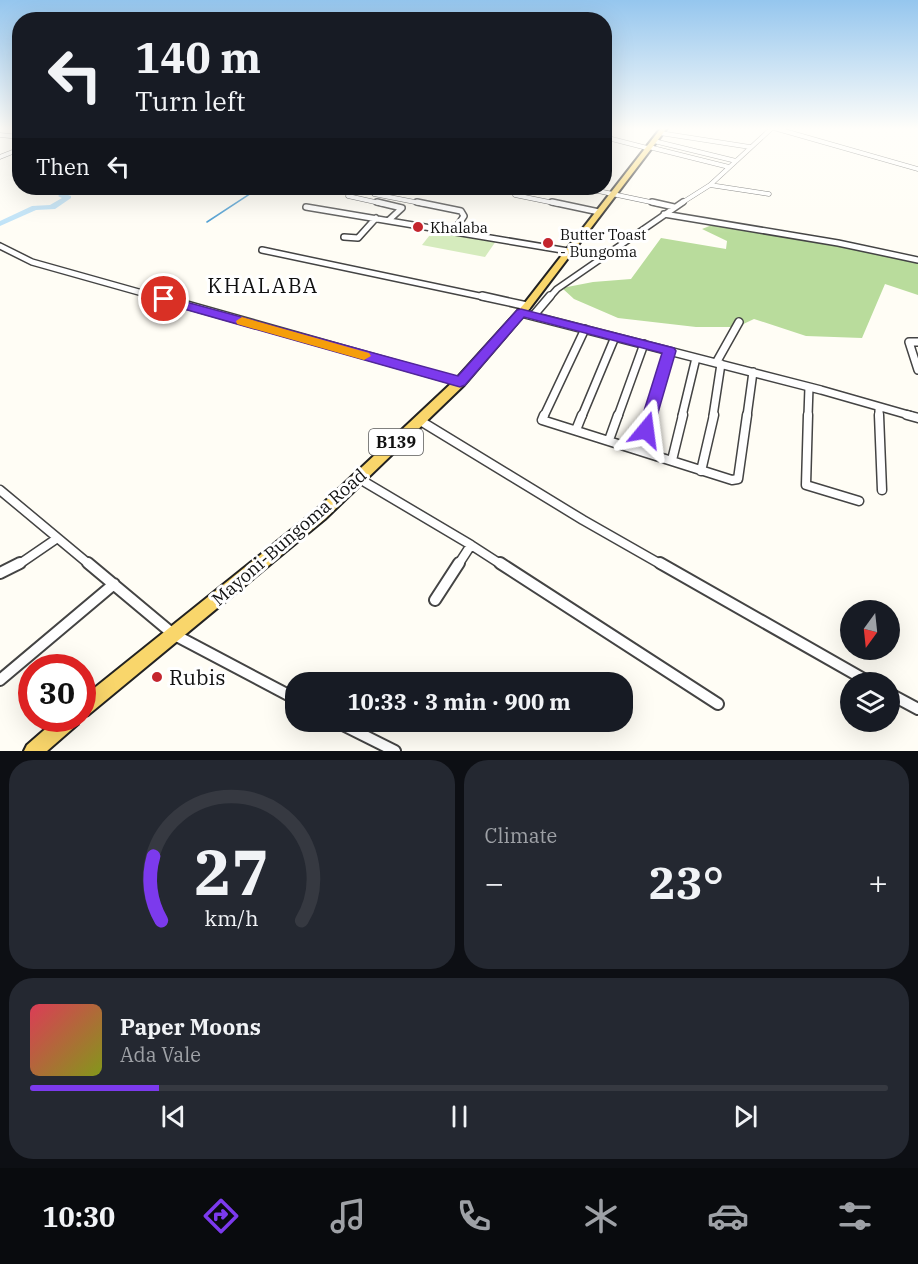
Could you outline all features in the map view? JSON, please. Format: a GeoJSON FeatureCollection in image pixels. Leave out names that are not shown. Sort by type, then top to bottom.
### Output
{"type":"FeatureCollection","features":[{"type":"Feature","properties":{"kind":"main road","name":"Mayoni-Bungoma Road"},"geometry":{"type":"LineString","coordinates":[[612,194],[637,163]]}},
{"type":"Feature","properties":{"kind":"main road","name":"Mayoni-Bungoma Road"},"geometry":{"type":"LineString","coordinates":[[96,698],[320,514],[460,382],[527,311],[568,251],[611,195]]}},
{"type":"Feature","properties":{"kind":"main road"},"geometry":{"type":"LineString","coordinates":[[33,751],[55,732]]}},
{"type":"Feature","properties":{"kind":"street"},"geometry":{"type":"LineString","coordinates":[[718,163],[729,167]]}},
{"type":"Feature","properties":{"kind":"street"},"geometry":{"type":"LineString","coordinates":[[527,311],[674,207],[710,185],[734,163]]}},
{"type":"Feature","properties":{"kind":"street"},"geometry":{"type":"LineString","coordinates":[[894,163],[918,170]]}},
{"type":"Feature","properties":{"kind":"street"},"geometry":{"type":"LineString","coordinates":[[710,185],[769,194]]}},
{"type":"Feature","properties":{"kind":"street"},"geometry":{"type":"LineString","coordinates":[[612,194],[674,207]]}},
{"type":"Feature","properties":{"kind":"street"},"geometry":{"type":"LineString","coordinates":[[379,195],[461,211],[464,216],[454,231]]}},
{"type":"Feature","properties":{"kind":"street"},"geometry":{"type":"LineString","coordinates":[[514,195],[599,212]]}},
{"type":"Feature","properties":{"kind":"street"},"geometry":{"type":"LineString","coordinates":[[348,196],[402,208],[389,220]]}},
{"type":"Feature","properties":{"kind":"street"},"geometry":{"type":"LineString","coordinates":[[306,207],[568,251]]}},
{"type":"Feature","properties":{"kind":"street"},"geometry":{"type":"LineString","coordinates":[[664,214],[838,243],[918,260]]}},
{"type":"Feature","properties":{"kind":"street"},"geometry":{"type":"LineString","coordinates":[[344,237],[358,238],[376,218]]}},
{"type":"Feature","properties":{"kind":"street"},"geometry":{"type":"LineString","coordinates":[[0,246],[32,262],[460,382]]}},
{"type":"Feature","properties":{"kind":"street"},"geometry":{"type":"LineString","coordinates":[[262,250],[527,311],[585,329],[753,372],[918,418]]}},
{"type":"Feature","properties":{"kind":"street"},"geometry":{"type":"LineString","coordinates":[[701,471],[714,413],[718,364],[739,322]]}},
{"type":"Feature","properties":{"kind":"street"},"geometry":{"type":"LineString","coordinates":[[585,329],[542,419],[732,480],[738,479],[753,372]]}},
{"type":"Feature","properties":{"kind":"street"},"geometry":{"type":"LineString","coordinates":[[576,430],[615,337]]}},
{"type":"Feature","properties":{"kind":"street"},"geometry":{"type":"LineString","coordinates":[[918,342],[909,342],[918,370]]}},
{"type":"Feature","properties":{"kind":"street"},"geometry":{"type":"LineString","coordinates":[[609,440],[644,344]]}},
{"type":"Feature","properties":{"kind":"street"},"geometry":{"type":"LineString","coordinates":[[640,450],[669,351]]}},
{"type":"Feature","properties":{"kind":"street"},"geometry":{"type":"LineString","coordinates":[[672,460],[696,358]]}},
{"type":"Feature","properties":{"kind":"street"},"geometry":{"type":"LineString","coordinates":[[809,387],[806,485],[859,501]]}},
{"type":"Feature","properties":{"kind":"street"},"geometry":{"type":"LineString","coordinates":[[879,408],[882,490]]}},
{"type":"Feature","properties":{"kind":"street"},"geometry":{"type":"LineString","coordinates":[[419,420],[583,519],[851,672]]}},
{"type":"Feature","properties":{"kind":"street"},"geometry":{"type":"LineString","coordinates":[[358,478],[471,545],[718,704]]}},
{"type":"Feature","properties":{"kind":"street"},"geometry":{"type":"LineString","coordinates":[[0,490],[56,539],[173,634],[285,693]]}},
{"type":"Feature","properties":{"kind":"street"},"geometry":{"type":"LineString","coordinates":[[0,573],[13,568],[56,539]]}},
{"type":"Feature","properties":{"kind":"street"},"geometry":{"type":"LineString","coordinates":[[435,600],[471,545]]}},
{"type":"Feature","properties":{"kind":"street"},"geometry":{"type":"LineString","coordinates":[[0,680],[114,584]]}},
{"type":"Feature","properties":{"kind":"street"},"geometry":{"type":"LineString","coordinates":[[900,699],[918,709]]}},
{"type":"Feature","properties":{"kind":"street"},"geometry":{"type":"LineString","coordinates":[[357,732],[395,751]]}},
{"type":"Feature","properties":{"kind":"green space"},"geometry":{"type":"Polygon","coordinates":[[[717,223],[881,252],[918,261],[918,295],[885,284],[862,338],[806,336],[754,319],[737,327],[696,327],[618,318],[574,299],[562,288],[593,282],[631,279],[661,238],[726,249],[727,241],[702,229],[717,223]]]}},
{"type":"Feature","properties":{"kind":"green space"},"geometry":{"type":"Polygon","coordinates":[[[433,231],[496,241],[485,257],[422,245],[433,231]]]}},
{"type":"Feature","properties":{"kind":"waterway"},"geometry":{"type":"LineString","coordinates":[[0,224],[35,208],[52,207],[69,197],[61,196],[62,195]]}},
{"type":"Feature","properties":{"kind":"waterway"},"geometry":{"type":"LineString","coordinates":[[207,222],[248,195]]}},
{"type":"Feature","properties":{"kind":"slow traffic"},"geometry":{"type":"LineString","coordinates":[[242,321],[364,356]]}},
{"type":"Feature","properties":{"kind":"place","name":"Khalaba"},"geometry":{"type":"Point","coordinates":[418,227]}},
{"type":"Feature","properties":{"kind":"place","name":"Butter Toast - Bungoma"},"geometry":{"type":"Point","coordinates":[548,243]}},
{"type":"Feature","properties":{"kind":"place","name":"Rubis"},"geometry":{"type":"Point","coordinates":[157,677]}},
{"type":"Feature","properties":{"kind":"district","name":"KHALABA"},"geometry":{"type":"Point","coordinates":[263,285]}},
{"type":"Feature","properties":{"kind":"route"},"geometry":{"type":"LineString","coordinates":[[164,299],[460,382],[521,313],[669,351],[646,430]]}}]}
